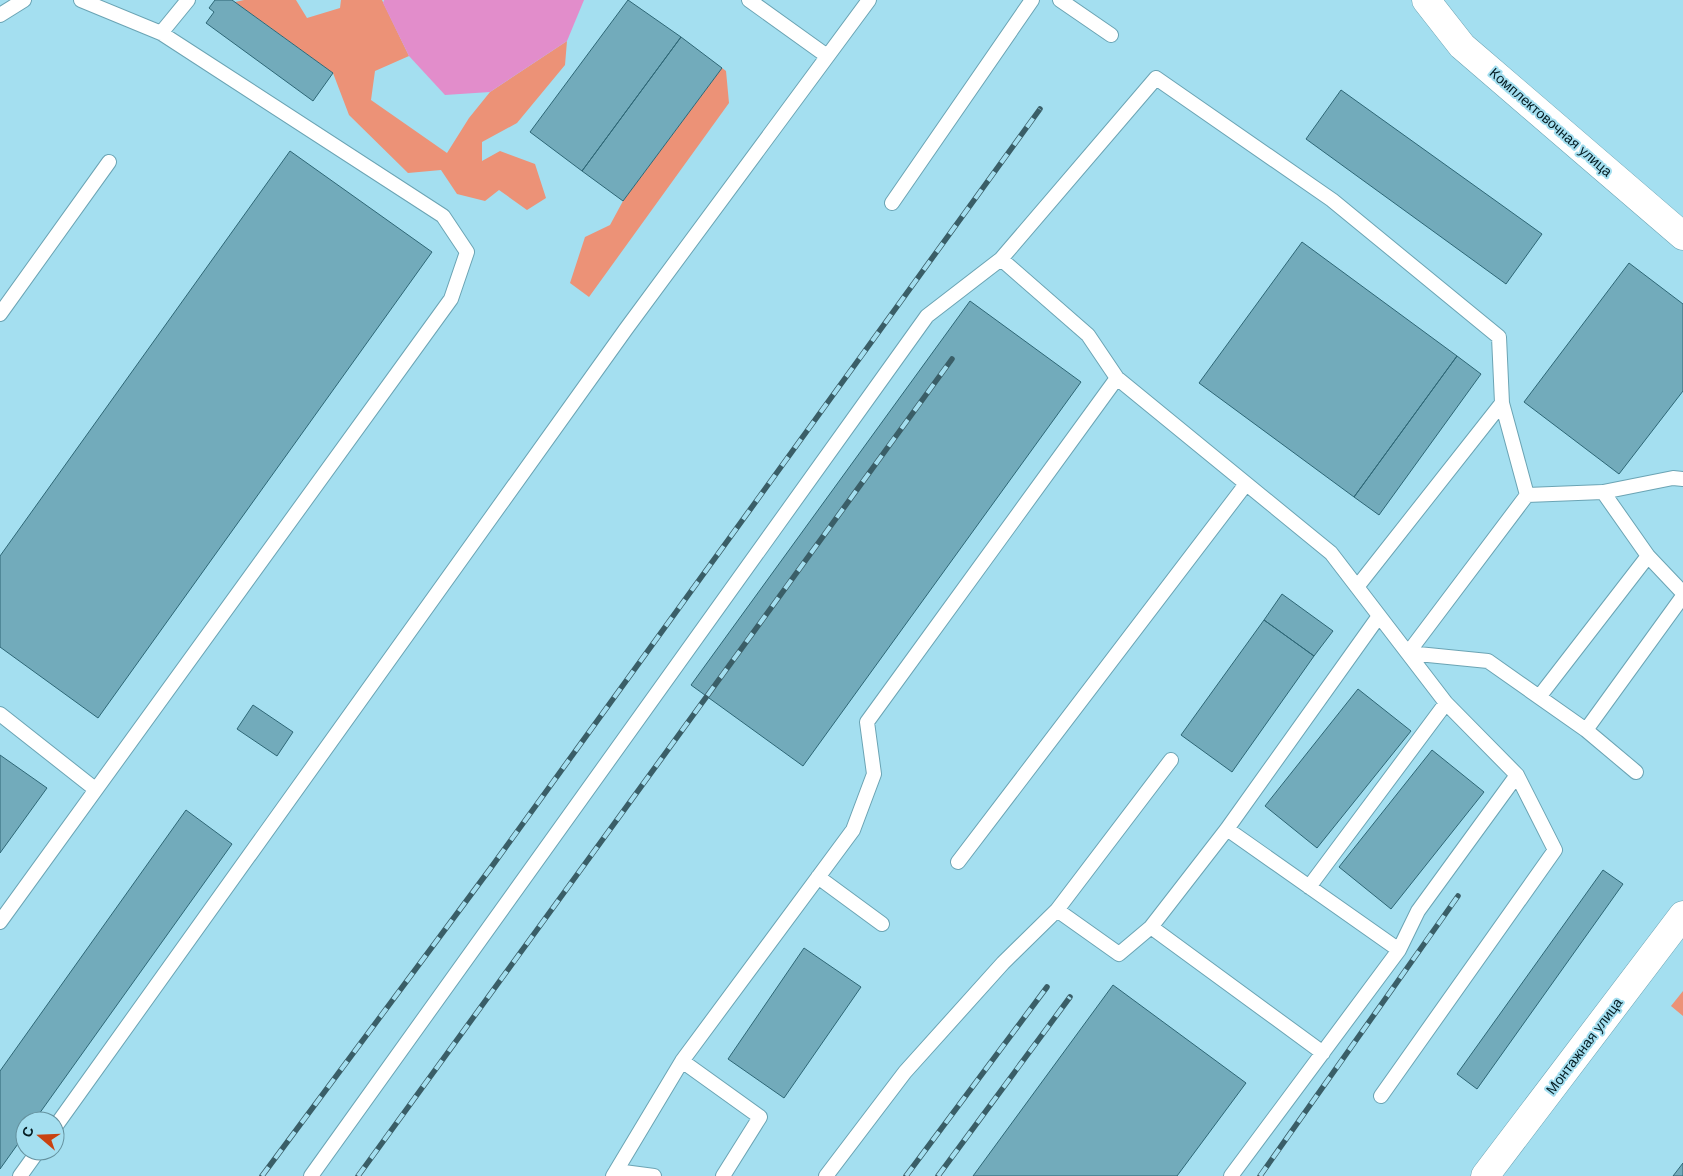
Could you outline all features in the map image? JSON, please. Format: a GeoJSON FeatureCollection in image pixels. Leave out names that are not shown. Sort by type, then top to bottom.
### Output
{"type":"FeatureCollection","features":[{"type":"Feature","properties":{"kind":"street","name":"Комплектовочная улица"},"geometry":{"type":"LineString","coordinates":[[1426,0],[1462,46],[1683,236]]}},
{"type":"Feature","properties":{"kind":"street","name":"Монтажная улица"},"geometry":{"type":"LineString","coordinates":[[1485,1176],[1683,915]]}},
{"type":"Feature","properties":{"kind":"lane"},"geometry":{"type":"LineString","coordinates":[[0,16],[24,0]]}},
{"type":"Feature","properties":{"kind":"lane"},"geometry":{"type":"LineString","coordinates":[[0,922],[451,298],[467,252],[443,216],[161,33],[81,0]]}},
{"type":"Feature","properties":{"kind":"lane"},"geometry":{"type":"LineString","coordinates":[[161,33],[188,0]]}},
{"type":"Feature","properties":{"kind":"lane"},"geometry":{"type":"LineString","coordinates":[[749,0],[827,56]]}},
{"type":"Feature","properties":{"kind":"lane"},"geometry":{"type":"LineString","coordinates":[[65,1113],[626,329],[869,0]]}},
{"type":"Feature","properties":{"kind":"lane"},"geometry":{"type":"LineString","coordinates":[[892,203],[1032,0]]}},
{"type":"Feature","properties":{"kind":"lane"},"geometry":{"type":"LineString","coordinates":[[1060,0],[1111,35]]}},
{"type":"Feature","properties":{"kind":"lane"},"geometry":{"type":"LineString","coordinates":[[311,1176],[927,316],[1001,259],[1156,78],[1332,200],[1499,337],[1502,403],[1527,496]]}},
{"type":"Feature","properties":{"kind":"lane"},"geometry":{"type":"LineString","coordinates":[[0,314],[109,162]]}},
{"type":"Feature","properties":{"kind":"lane"},"geometry":{"type":"LineString","coordinates":[[1001,259],[1088,335],[1116,378],[1331,553],[1446,703],[1517,775],[1556,850],[1381,1096]]}},
{"type":"Feature","properties":{"kind":"lane"},"geometry":{"type":"LineString","coordinates":[[654,1176],[614,1174],[682,1061],[853,830],[874,774],[867,722],[1116,378]]}},
{"type":"Feature","properties":{"kind":"lane"},"geometry":{"type":"LineString","coordinates":[[1357,587],[1502,403]]}},
{"type":"Feature","properties":{"kind":"lane"},"geometry":{"type":"LineString","coordinates":[[1408,653],[1527,496],[1603,492],[1672,478],[1683,479]]}},
{"type":"Feature","properties":{"kind":"lane"},"geometry":{"type":"LineString","coordinates":[[958,862],[1246,484]]}},
{"type":"Feature","properties":{"kind":"lane"},"geometry":{"type":"LineString","coordinates":[[1586,730],[1683,595],[1648,556],[1603,492]]}},
{"type":"Feature","properties":{"kind":"lane"},"geometry":{"type":"LineString","coordinates":[[1538,697],[1648,556]]}},
{"type":"Feature","properties":{"kind":"lane"},"geometry":{"type":"LineString","coordinates":[[1057,910],[1119,954],[1151,927],[1227,829],[1379,616]]}},
{"type":"Feature","properties":{"kind":"lane"},"geometry":{"type":"LineString","coordinates":[[1408,653],[1488,661],[1586,730],[1636,772]]}},
{"type":"Feature","properties":{"kind":"lane"},"geometry":{"type":"LineString","coordinates":[[1309,887],[1446,703]]}},
{"type":"Feature","properties":{"kind":"lane"},"geometry":{"type":"LineString","coordinates":[[0,714],[96,789]]}},
{"type":"Feature","properties":{"kind":"lane"},"geometry":{"type":"LineString","coordinates":[[826,1176],[905,1072],[1003,963],[1057,910],[1170,760]]}},
{"type":"Feature","properties":{"kind":"lane"},"geometry":{"type":"LineString","coordinates":[[1230,1176],[1399,950],[1418,911],[1517,775]]}},
{"type":"Feature","properties":{"kind":"lane"},"geometry":{"type":"LineString","coordinates":[[1227,829],[1399,950]]}},
{"type":"Feature","properties":{"kind":"lane"},"geometry":{"type":"LineString","coordinates":[[818,877],[882,924]]}},
{"type":"Feature","properties":{"kind":"lane"},"geometry":{"type":"LineString","coordinates":[[1151,927],[1323,1053]]}},
{"type":"Feature","properties":{"kind":"lane"},"geometry":{"type":"LineString","coordinates":[[682,1061],[760,1117],[724,1176]]}},
{"type":"Feature","properties":{"kind":"lane"},"geometry":{"type":"LineString","coordinates":[[20,1176],[31,1161]]}},
{"type":"Feature","properties":{"kind":"shaded area"},"geometry":{"type":"Polygon","coordinates":[[[244,0],[296,0],[307,18],[340,8],[341,0],[382,0],[409,56],[375,71],[371,100],[447,153],[469,118],[490,92],[567,41],[565,65],[517,123],[482,142],[482,161],[500,151],[535,164],[546,198],[527,210],[499,190],[485,201],[457,194],[441,170],[408,173],[349,115],[333,73],[235,2],[244,0]]]}},
{"type":"Feature","properties":{"kind":"shaded area"},"geometry":{"type":"Polygon","coordinates":[[[384,0],[584,0],[567,41],[490,92],[445,95],[409,56],[383,3],[384,0]]]}},
{"type":"Feature","properties":{"kind":"shaded area"},"geometry":{"type":"Polygon","coordinates":[[[722,68],[726,71],[729,103],[589,297],[570,283],[585,237],[610,225],[623,201],[722,68]]]}},
{"type":"Feature","properties":{"kind":"shaded area"},"geometry":{"type":"Polygon","coordinates":[[[1683,991],[1683,1016],[1671,1006],[1683,991]]]}},
{"type":"Feature","properties":{"kind":"building"},"geometry":{"type":"Polygon","coordinates":[[[215,0],[232,0],[333,73],[313,101],[206,23],[214,12],[209,8],[215,0]]]}},
{"type":"Feature","properties":{"kind":"building"},"geometry":{"type":"Polygon","coordinates":[[[628,0],[681,37],[582,171],[530,132],[628,0]]]}},
{"type":"Feature","properties":{"kind":"building"},"geometry":{"type":"Polygon","coordinates":[[[681,37],[722,68],[623,201],[582,171],[681,37]]]}},
{"type":"Feature","properties":{"kind":"building"},"geometry":{"type":"Polygon","coordinates":[[[1341,90],[1542,234],[1506,284],[1306,139],[1341,90]]]}},
{"type":"Feature","properties":{"kind":"building"},"geometry":{"type":"Polygon","coordinates":[[[290,151],[432,252],[98,718],[0,647],[0,556],[290,151]]]}},
{"type":"Feature","properties":{"kind":"building"},"geometry":{"type":"Polygon","coordinates":[[[1302,242],[1457,356],[1354,497],[1199,383],[1302,242]]]}},
{"type":"Feature","properties":{"kind":"building"},"geometry":{"type":"Polygon","coordinates":[[[1629,263],[1683,304],[1683,391],[1619,474],[1524,402],[1629,263]]]}},
{"type":"Feature","properties":{"kind":"building"},"geometry":{"type":"Polygon","coordinates":[[[970,301],[1081,382],[803,766],[691,685],[970,301]]]}},
{"type":"Feature","properties":{"kind":"building"},"geometry":{"type":"Polygon","coordinates":[[[1457,356],[1481,374],[1379,515],[1354,497],[1457,356]]]}},
{"type":"Feature","properties":{"kind":"building"},"geometry":{"type":"Polygon","coordinates":[[[1282,594],[1333,631],[1314,656],[1264,620],[1282,594]]]}},
{"type":"Feature","properties":{"kind":"building"},"geometry":{"type":"Polygon","coordinates":[[[1264,620],[1314,656],[1232,772],[1181,735],[1264,620]]]}},
{"type":"Feature","properties":{"kind":"building"},"geometry":{"type":"Polygon","coordinates":[[[1358,689],[1411,731],[1317,848],[1265,806],[1358,689]]]}},
{"type":"Feature","properties":{"kind":"building"},"geometry":{"type":"Polygon","coordinates":[[[253,705],[293,732],[277,756],[237,729],[253,705]]]}},
{"type":"Feature","properties":{"kind":"building"},"geometry":{"type":"Polygon","coordinates":[[[1432,750],[1484,792],[1391,909],[1339,867],[1432,750]]]}},
{"type":"Feature","properties":{"kind":"building"},"geometry":{"type":"Polygon","coordinates":[[[0,755],[47,788],[0,853],[0,755]]]}},
{"type":"Feature","properties":{"kind":"building"},"geometry":{"type":"Polygon","coordinates":[[[186,810],[232,844],[41,1111],[15,1111],[15,1148],[0,1169],[0,1071],[186,810]]]}},
{"type":"Feature","properties":{"kind":"building"},"geometry":{"type":"Polygon","coordinates":[[[1603,870],[1623,884],[1477,1089],[1457,1074],[1603,870]]]}},
{"type":"Feature","properties":{"kind":"building"},"geometry":{"type":"Polygon","coordinates":[[[804,948],[861,987],[784,1098],[728,1059],[804,948]]]}},
{"type":"Feature","properties":{"kind":"building"},"geometry":{"type":"Polygon","coordinates":[[[1113,985],[1246,1083],[1177,1176],[973,1176],[1113,985]]]}},
{"type":"Feature","properties":{"kind":"building"},"geometry":{"type":"Polygon","coordinates":[[[1683,1163],[1683,1176],[1673,1176],[1683,1163]]]}},
{"type":"Feature","properties":{"kind":"railway"},"geometry":{"type":"LineString","coordinates":[[262,1176],[490,869],[1040,109]]}},
{"type":"Feature","properties":{"kind":"railway"},"geometry":{"type":"LineString","coordinates":[[358,1176],[952,359]]}},
{"type":"Feature","properties":{"kind":"railway"},"geometry":{"type":"LineString","coordinates":[[1260,1176],[1458,896]]}},
{"type":"Feature","properties":{"kind":"railway"},"geometry":{"type":"LineString","coordinates":[[906,1176],[1047,987]]}},
{"type":"Feature","properties":{"kind":"railway"},"geometry":{"type":"LineString","coordinates":[[938,1176],[1070,997]]}}]}
